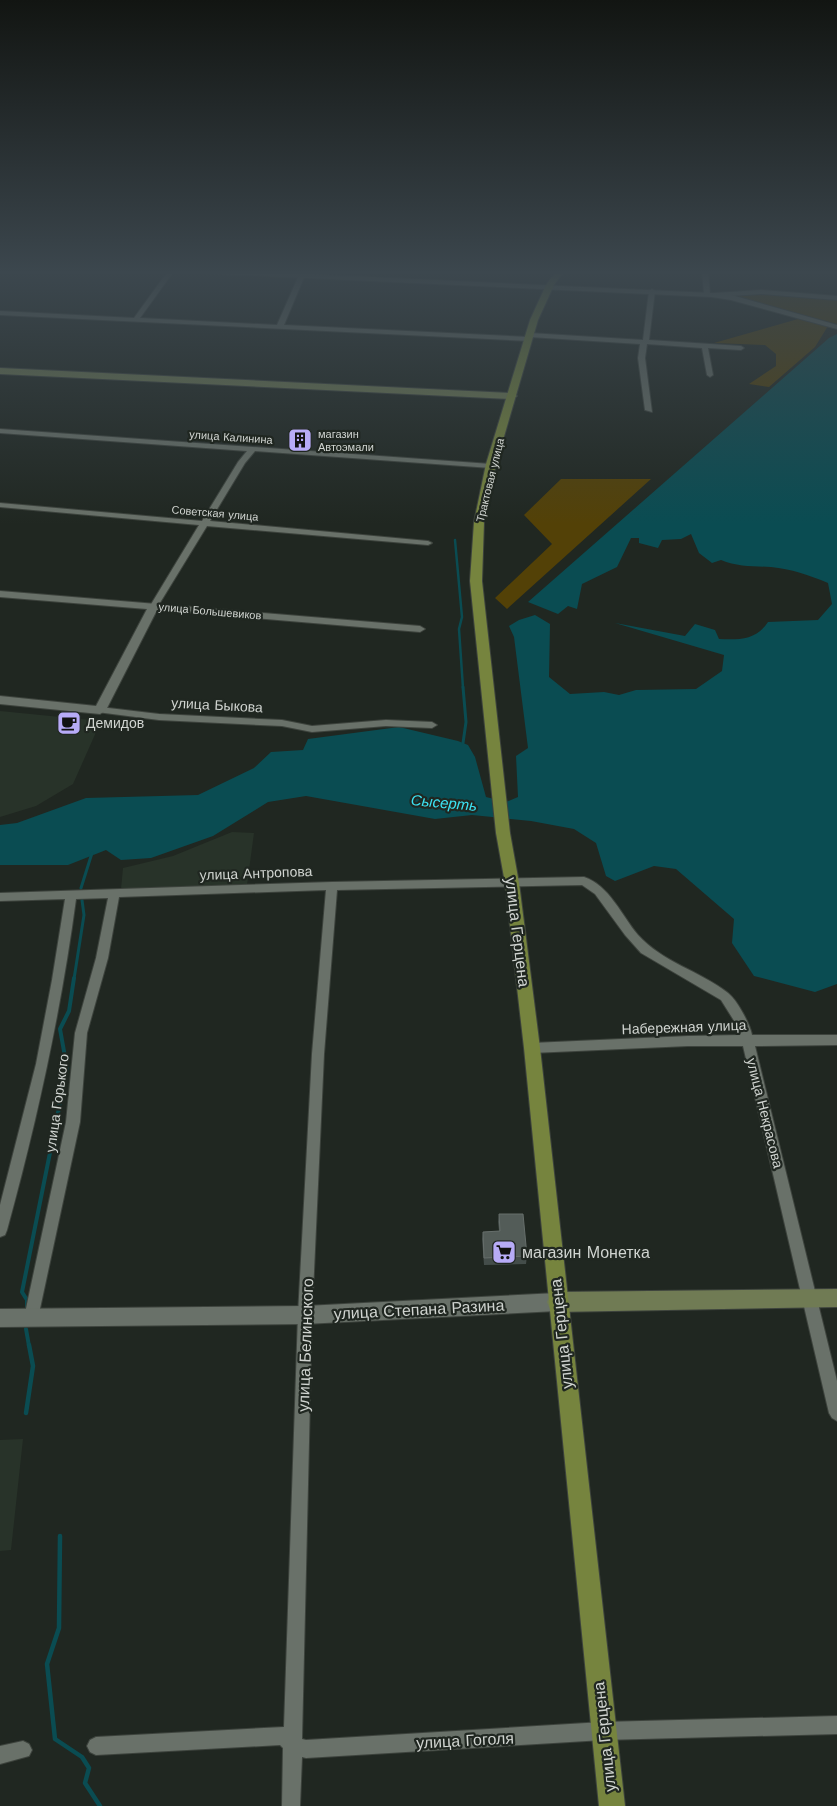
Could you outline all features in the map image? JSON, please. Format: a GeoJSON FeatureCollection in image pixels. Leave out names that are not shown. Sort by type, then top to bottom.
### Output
{"type":"FeatureCollection","features":[{"type":"Feature","properties":{"kind":"main road","name":"Трактовая улица"},"geometry":{"type":"LineString","coordinates":[[503,834],[500,788],[478,619],[475,547],[481,504],[524,355]]}},
{"type":"Feature","properties":{"kind":"main road"},"geometry":{"type":"LineString","coordinates":[[0,371],[512,396]]}},
{"type":"Feature","properties":{"kind":"main road","name":"улица Герцена"},"geometry":{"type":"LineString","coordinates":[[503,834],[512,883],[532,1048],[557,1302],[612,1806]]}},
{"type":"Feature","properties":{"kind":"main road","name":"улица Степана Разина"},"geometry":{"type":"LineString","coordinates":[[557,1302],[837,1298]]}},
{"type":"Feature","properties":{"kind":"street"},"geometry":{"type":"LineString","coordinates":[[642,355],[642,368],[647,383],[649,410]]}},
{"type":"Feature","properties":{"kind":"street"},"geometry":{"type":"LineString","coordinates":[[706,355],[710,375]]}},
{"type":"Feature","properties":{"kind":"street","name":"улица Калинина"},"geometry":{"type":"LineString","coordinates":[[0,431],[491,466]]}},
{"type":"Feature","properties":{"kind":"street"},"geometry":{"type":"LineString","coordinates":[[100,710],[154,606],[204,523],[252,450]]}},
{"type":"Feature","properties":{"kind":"street","name":"Советская улица"},"geometry":{"type":"LineString","coordinates":[[0,505],[428,543]]}},
{"type":"Feature","properties":{"kind":"street","name":"улица Большевиков"},"geometry":{"type":"LineString","coordinates":[[0,594],[420,630]]}},
{"type":"Feature","properties":{"kind":"street","name":"улица Быкова"},"geometry":{"type":"LineString","coordinates":[[0,700],[178,718],[282,723],[312,729],[386,723],[432,725]]}},
{"type":"Feature","properties":{"kind":"street","name":"улица Антропова"},"geometry":{"type":"LineString","coordinates":[[0,897],[332,886],[584,881]]}},
{"type":"Feature","properties":{"kind":"street","name":"улица Некрасова"},"geometry":{"type":"LineString","coordinates":[[584,881],[599,891],[629,932],[645,950],[725,997],[744,1026],[837,1413]]}},
{"type":"Feature","properties":{"kind":"street","name":"улица Белинского"},"geometry":{"type":"LineString","coordinates":[[292,1806],[305,1315],[318,1054],[332,886]]}},
{"type":"Feature","properties":{"kind":"street","name":"улица Горького"},"geometry":{"type":"LineString","coordinates":[[32,1318],[73,1122],[81,1034],[102,958],[114,894]]}},
{"type":"Feature","properties":{"kind":"street","name":"улица Горького"},"geometry":{"type":"LineString","coordinates":[[0,1230],[19,1162],[60,979],[71,895]]}},
{"type":"Feature","properties":{"kind":"street","name":"Набережная улица"},"geometry":{"type":"LineString","coordinates":[[532,1048],[748,1040],[837,1040]]}},
{"type":"Feature","properties":{"kind":"street","name":"улица Степана Разина"},"geometry":{"type":"LineString","coordinates":[[0,1318],[305,1315],[557,1302]]}},
{"type":"Feature","properties":{"kind":"street","name":"улица Гоголя"},"geometry":{"type":"LineString","coordinates":[[96,1746],[284,1736],[294,1745],[306,1749],[603,1731],[837,1725]]}},
{"type":"Feature","properties":{"kind":"street"},"geometry":{"type":"LineString","coordinates":[[0,1755],[23,1750]]}},
{"type":"Feature","properties":{"kind":"shaded area"},"geometry":{"type":"Polygon","coordinates":[[[776,355],[805,355],[769,387],[749,384],[776,366],[776,355]]]}},
{"type":"Feature","properties":{"kind":"shaded area"},"geometry":{"type":"Polygon","coordinates":[[[561,479],[651,479],[507,609],[495,598],[552,544],[524,515],[561,479]]]}},
{"type":"Feature","properties":{"kind":"shaded area"},"geometry":{"type":"Polygon","coordinates":[[[0,711],[101,721],[73,784],[36,806],[0,817],[0,711]]]}},
{"type":"Feature","properties":{"kind":"shaded area"},"geometry":{"type":"Polygon","coordinates":[[[232,832],[254,833],[247,885],[121,889],[123,868],[173,856],[232,832]]]}},
{"type":"Feature","properties":{"kind":"shaded area"},"geometry":{"type":"Polygon","coordinates":[[[23,1439],[11,1550],[0,1551],[0,1440],[23,1439]]]}},
{"type":"Feature","properties":{"kind":"water","name":"Сысерть"},"geometry":{"type":"Polygon","coordinates":[[[809,355],[837,355],[837,984],[815,992],[754,976],[732,943],[734,919],[676,869],[654,866],[615,881],[606,876],[596,843],[574,829],[531,821],[472,815],[435,819],[306,796],[268,802],[213,836],[151,858],[121,860],[106,850],[68,865],[0,865],[0,825],[17,823],[86,798],[198,795],[254,768],[271,752],[303,750],[308,739],[399,727],[468,745],[475,757],[486,797],[506,802],[518,797],[516,756],[528,748],[514,637],[509,626],[519,620],[535,615],[550,624],[549,677],[570,694],[604,692],[619,695],[636,690],[696,689],[722,671],[724,655],[615,623],[685,636],[695,624],[715,630],[719,639],[746,638],[758,632],[768,622],[818,620],[832,604],[828,583],[814,577],[778,568],[739,565],[721,560],[712,563],[699,553],[691,534],[681,539],[662,540],[658,548],[639,543],[639,538],[631,538],[617,567],[582,584],[577,609],[568,606],[558,614],[528,602],[809,355]]]}},
{"type":"Feature","properties":{"kind":"building","name":"магазин Монетка"},"geometry":{"type":"Polygon","coordinates":[[[499,1214],[523,1214],[527,1256],[484,1258],[483,1232],[500,1231],[499,1214]]]}},
{"type":"Feature","properties":{"kind":"waterway"},"geometry":{"type":"LineString","coordinates":[[455,540],[462,617],[459,629],[463,688]]}},
{"type":"Feature","properties":{"kind":"waterway"},"geometry":{"type":"LineString","coordinates":[[463,687],[466,722],[463,743]]}},
{"type":"Feature","properties":{"kind":"waterway"},"geometry":{"type":"LineString","coordinates":[[81,888],[92,853]]}},
{"type":"Feature","properties":{"kind":"waterway"},"geometry":{"type":"LineString","coordinates":[[74,979],[84,915],[82,900]]}},
{"type":"Feature","properties":{"kind":"waterway"},"geometry":{"type":"LineString","coordinates":[[27,1307],[27,1300],[22,1292],[67,1068],[60,1029],[69,1011],[74,978]]}},
{"type":"Feature","properties":{"kind":"waterway"},"geometry":{"type":"LineString","coordinates":[[26,1329],[29,1346]]}},
{"type":"Feature","properties":{"kind":"waterway"},"geometry":{"type":"LineString","coordinates":[[26,1413],[33,1366],[29,1345]]}},
{"type":"Feature","properties":{"kind":"waterway"},"geometry":{"type":"LineString","coordinates":[[60,1536],[59,1628],[47,1664],[55,1739],[82,1757],[89,1768],[85,1783],[100,1806]]}},
{"type":"Feature","properties":{"kind":"place","name":"магазин Автоэмали"},"geometry":{"type":"Point","coordinates":[300,440]}},
{"type":"Feature","properties":{"kind":"place","name":"Демидов"},"geometry":{"type":"Point","coordinates":[69,723]}},
{"type":"Feature","properties":{"kind":"place","name":"магазин Монетка"},"geometry":{"type":"Point","coordinates":[504,1252]}}]}
